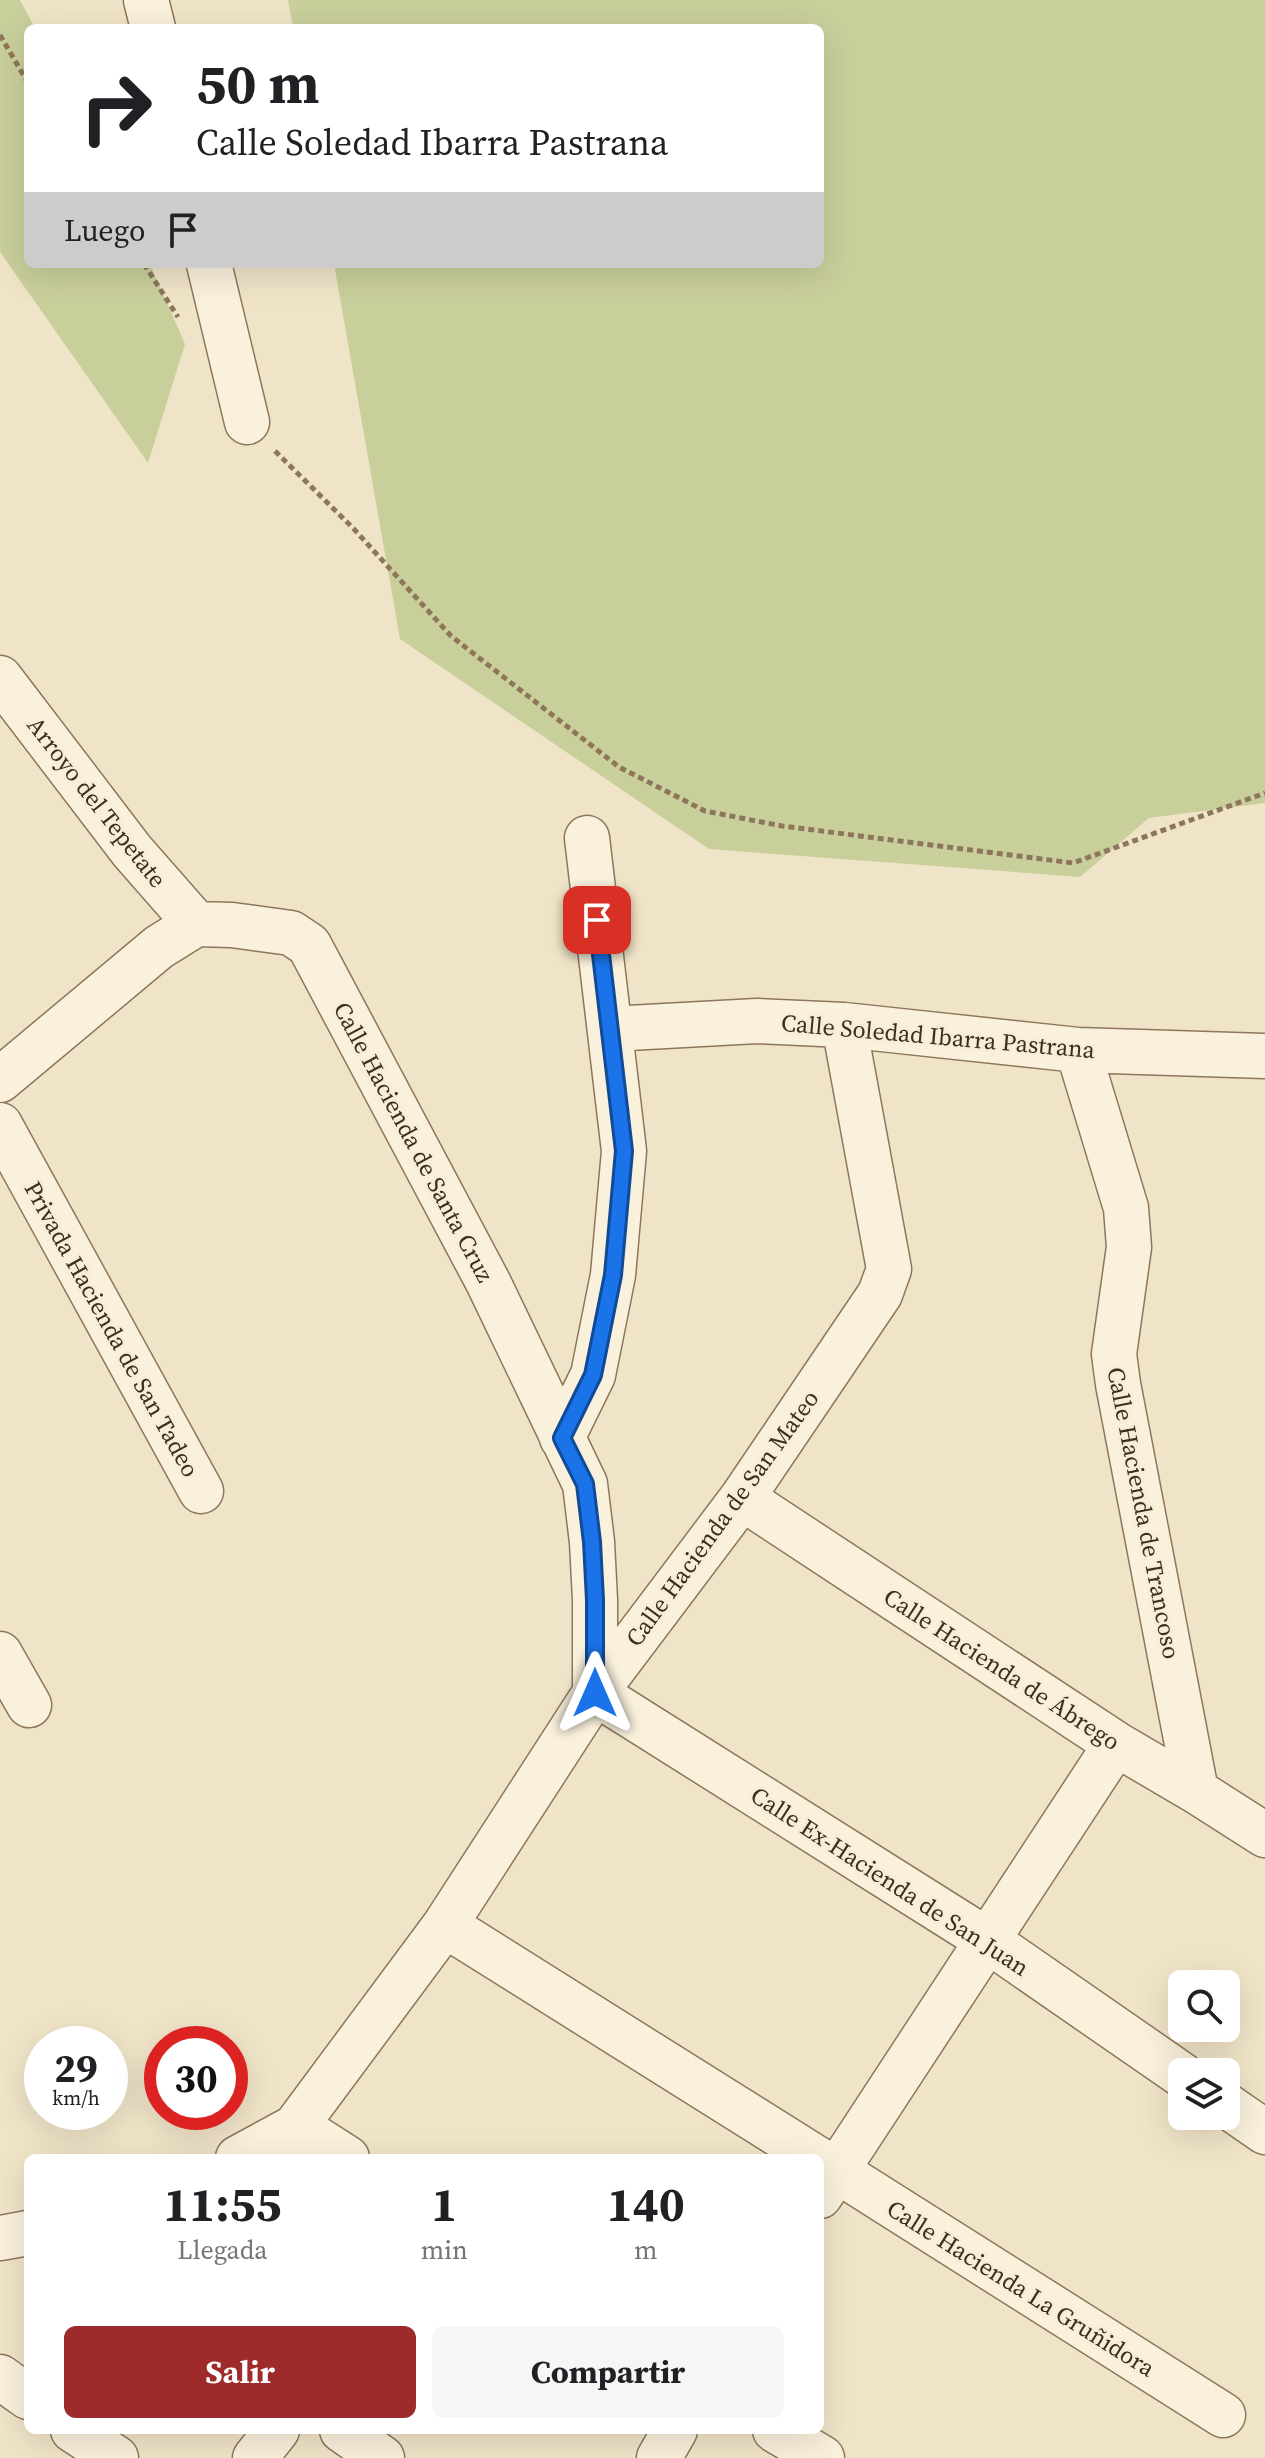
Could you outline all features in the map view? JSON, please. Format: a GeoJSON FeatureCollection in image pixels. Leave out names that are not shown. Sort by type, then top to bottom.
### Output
{"type":"FeatureCollection","features":[{"type":"Feature","properties":{"kind":"street"},"geometry":{"type":"LineString","coordinates":[[146,0],[152,24]]}},
{"type":"Feature","properties":{"kind":"street"},"geometry":{"type":"LineString","coordinates":[[210,268],[247,422]]}},
{"type":"Feature","properties":{"kind":"street","name":"Arroyo del Tepetate"},"geometry":{"type":"LineString","coordinates":[[0,678],[132,851],[196,924]]}},
{"type":"Feature","properties":{"kind":"street"},"geometry":{"type":"LineString","coordinates":[[562,1438],[593,1375],[613,1275],[624,1151],[587,838]]}},
{"type":"Feature","properties":{"kind":"street"},"geometry":{"type":"LineString","coordinates":[[0,1080],[159,947],[196,924]]}},
{"type":"Feature","properties":{"kind":"street","name":"Calle Hacienda de Santa Cruz"},"geometry":{"type":"LineString","coordinates":[[196,924],[291,933],[309,945],[488,1282],[585,1484],[595,1600],[595,1693]]}},
{"type":"Feature","properties":{"kind":"street","name":"Calle Soledad Ibarra Pastrana"},"geometry":{"type":"LineString","coordinates":[[610,1029],[757,1021],[844,1025],[1078,1050],[1265,1056]]}},
{"type":"Feature","properties":{"kind":"street","name":"Calle Hacienda de San Mateo"},"geometry":{"type":"LineString","coordinates":[[250,2154],[285,2142],[445,1925],[595,1693],[742,1498],[880,1294],[889,1269],[844,1025]]}},
{"type":"Feature","properties":{"kind":"street","name":"Calle Hacienda de Trancoso"},"geometry":{"type":"LineString","coordinates":[[1078,1050],[1126,1208],[1129,1247],[1114,1354],[1196,1791]]}},
{"type":"Feature","properties":{"kind":"street","name":"Privada Hacienda de San Tadeo"},"geometry":{"type":"LineString","coordinates":[[0,1125],[201,1491]]}},
{"type":"Feature","properties":{"kind":"street","name":"Calle Hacienda de Ábrego"},"geometry":{"type":"LineString","coordinates":[[742,1498],[1116,1744],[1265,1835]]}},
{"type":"Feature","properties":{"kind":"street"},"geometry":{"type":"LineString","coordinates":[[0,1654],[29,1705]]}},
{"type":"Feature","properties":{"kind":"street","name":"Calle Ex-Hacienda de San Juan"},"geometry":{"type":"LineString","coordinates":[[595,1693],[987,1940],[1168,2065]]}},
{"type":"Feature","properties":{"kind":"street"},"geometry":{"type":"LineString","coordinates":[[824,2170],[987,1940],[1116,1744]]}},
{"type":"Feature","properties":{"kind":"street","name":"Calle Hacienda La Gruñidora"},"geometry":{"type":"LineString","coordinates":[[445,1925],[797,2154]]}},
{"type":"Feature","properties":{"kind":"street"},"geometry":{"type":"LineString","coordinates":[[1240,2115],[1265,2132]]}},
{"type":"Feature","properties":{"kind":"street"},"geometry":{"type":"LineString","coordinates":[[285,2142],[332,2154]]}},
{"type":"Feature","properties":{"kind":"street","name":"Calle Hacienda La Gruñidora"},"geometry":{"type":"LineString","coordinates":[[824,2172],[1223,2415]]}},
{"type":"Feature","properties":{"kind":"street"},"geometry":{"type":"LineString","coordinates":[[0,2238],[24,2234]]}},
{"type":"Feature","properties":{"kind":"street"},"geometry":{"type":"LineString","coordinates":[[0,2377],[24,2394]]}},
{"type":"Feature","properties":{"kind":"street"},"geometry":{"type":"LineString","coordinates":[[79,2434],[116,2458]]}},
{"type":"Feature","properties":{"kind":"street"},"geometry":{"type":"LineString","coordinates":[[255,2458],[274,2434]]}},
{"type":"Feature","properties":{"kind":"street"},"geometry":{"type":"LineString","coordinates":[[348,2434],[382,2458]]}},
{"type":"Feature","properties":{"kind":"street"},"geometry":{"type":"LineString","coordinates":[[659,2458],[673,2434]]}},
{"type":"Feature","properties":{"kind":"street"},"geometry":{"type":"LineString","coordinates":[[782,2434],[822,2458]]}},
{"type":"Feature","properties":{"kind":"path"},"geometry":{"type":"LineString","coordinates":[[0,35],[24,76]]}},
{"type":"Feature","properties":{"kind":"path"},"geometry":{"type":"LineString","coordinates":[[247,422],[353,528],[451,636],[619,767],[705,811],[782,826],[1073,863],[1265,793]]}},
{"type":"Feature","properties":{"kind":"green space"},"geometry":{"type":"Polygon","coordinates":[[[0,0],[20,0],[33,24],[24,24],[24,268],[152,268],[185,344],[148,463],[0,252],[0,0]]]}},
{"type":"Feature","properties":{"kind":"green space"},"geometry":{"type":"Polygon","coordinates":[[[288,0],[1265,0],[1265,803],[1149,818],[1080,877],[709,849],[400,639],[335,268],[824,268],[824,24],[292,24],[288,0]]]}},
{"type":"Feature","properties":{"kind":"route"},"geometry":{"type":"LineString","coordinates":[[595,1693],[595,1600],[585,1484],[562,1438],[593,1375],[613,1275],[624,1151],[597,920]]}}]}
